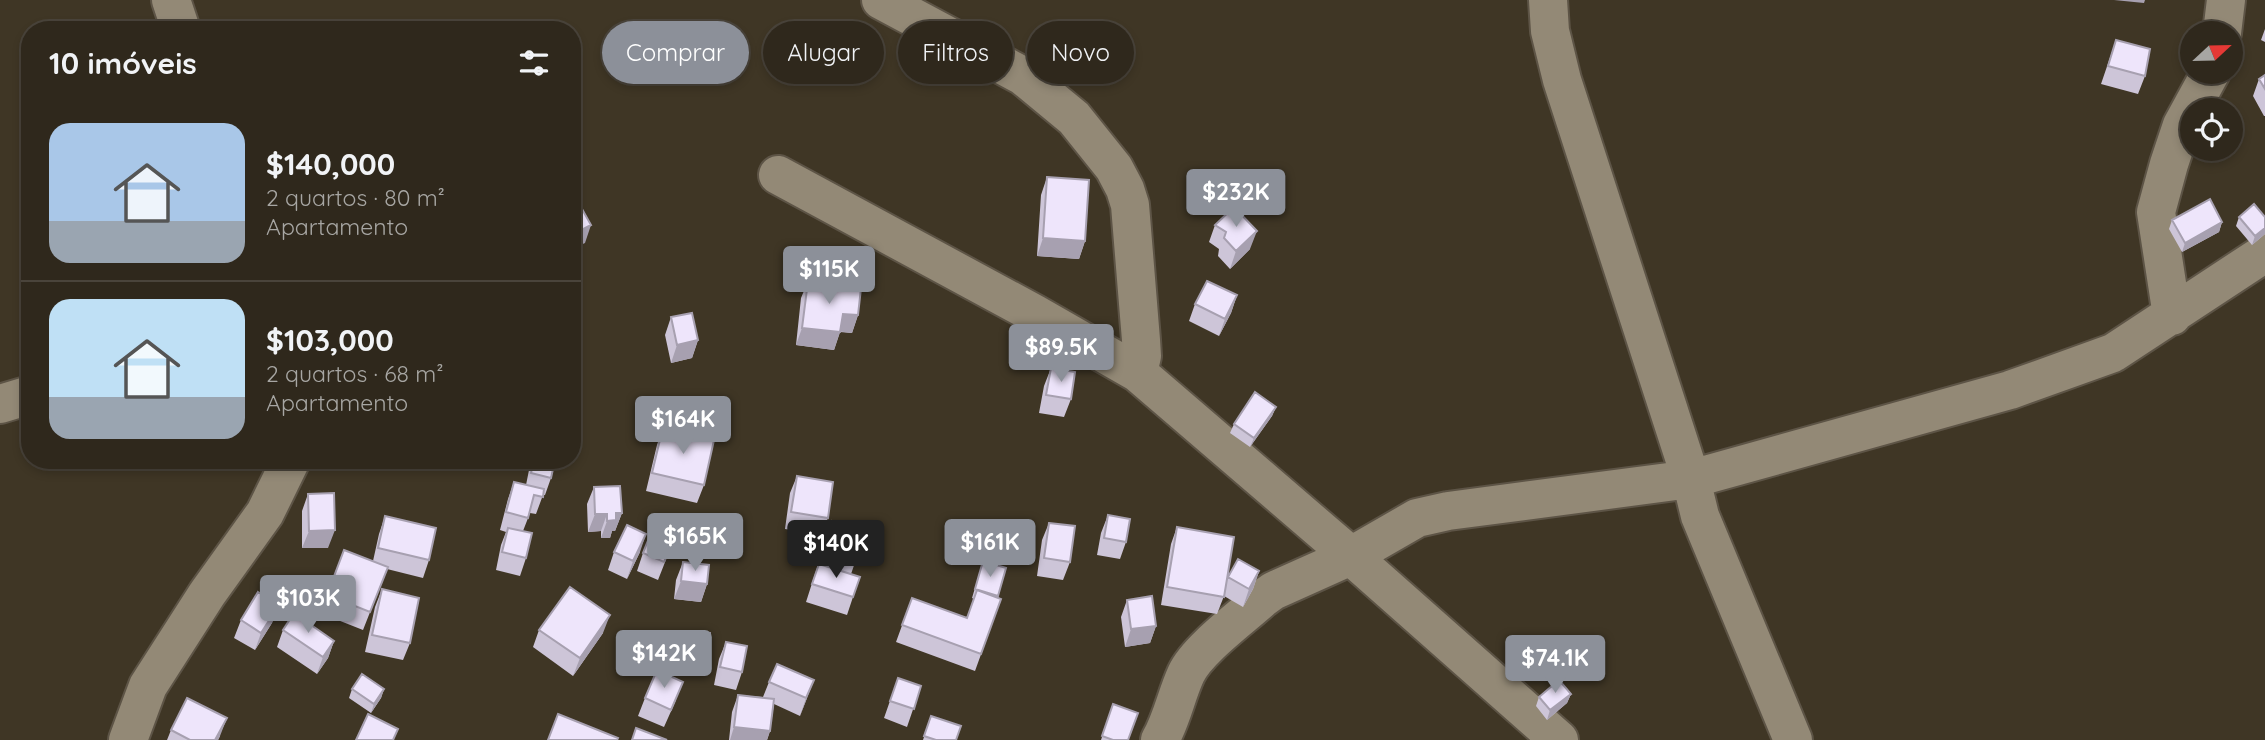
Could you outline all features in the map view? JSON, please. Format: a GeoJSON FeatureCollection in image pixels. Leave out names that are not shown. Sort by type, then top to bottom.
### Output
{"type":"FeatureCollection","features":[{"type":"Feature","properties":{"kind":"street"},"geometry":{"type":"LineString","coordinates":[[171,0],[178,21]]}},
{"type":"Feature","properties":{"kind":"street"},"geometry":{"type":"LineString","coordinates":[[881,0],[1023,76],[1074,118],[1114,168],[1125,188],[1130,205],[1142,340],[1138,373]]}},
{"type":"Feature","properties":{"kind":"street"},"geometry":{"type":"LineString","coordinates":[[1548,0],[1550,31],[1562,80],[1691,480],[1700,516],[1793,740]]}},
{"type":"Feature","properties":{"kind":"street"},"geometry":{"type":"LineString","coordinates":[[2223,21],[2226,0]]}},
{"type":"Feature","properties":{"kind":"street"},"geometry":{"type":"LineString","coordinates":[[2172,316],[2156,212],[2182,125],[2204,84]]}},
{"type":"Feature","properties":{"kind":"street"},"geometry":{"type":"LineString","coordinates":[[778,175],[1138,373],[1352,556],[1559,740]]}},
{"type":"Feature","properties":{"kind":"street"},"geometry":{"type":"LineString","coordinates":[[1160,740],[1167,728],[1186,673],[1196,658],[1273,591],[1352,556],[1417,518],[1448,511],[1691,480],[1996,394],[2113,353],[2265,253]]}},
{"type":"Feature","properties":{"kind":"street"},"geometry":{"type":"LineString","coordinates":[[0,404],[21,398]]}},
{"type":"Feature","properties":{"kind":"street"},"geometry":{"type":"LineString","coordinates":[[128,740],[148,686],[207,594],[265,513],[287,469]]}},
{"type":"Feature","properties":{"kind":"building"},"geometry":{"type":"Polygon","coordinates":[[[2116,40],[2150,49],[2145,76],[2108,66],[2116,40]]]}},
{"type":"Feature","properties":{"kind":"building"},"geometry":{"type":"Polygon","coordinates":[[[2265,75],[2265,89],[2259,79],[2265,75]]]}},
{"type":"Feature","properties":{"kind":"building"},"geometry":{"type":"Polygon","coordinates":[[[1047,177],[1089,180],[1085,241],[1043,238],[1047,177]]]}},
{"type":"Feature","properties":{"kind":"building"},"geometry":{"type":"Polygon","coordinates":[[[2210,199],[2222,222],[2185,243],[2172,220],[2210,199]]]}},
{"type":"Feature","properties":{"kind":"building"},"geometry":{"type":"Polygon","coordinates":[[[2254,204],[2265,217],[2265,228],[2255,236],[2239,217],[2254,204]]]}},
{"type":"Feature","properties":{"kind":"building"},"geometry":{"type":"Polygon","coordinates":[[[581,207],[591,225],[581,230],[581,207]]]}},
{"type":"Feature","properties":{"kind":"building"},"geometry":{"type":"Polygon","coordinates":[[[1234,207],[1257,231],[1236,251],[1224,238],[1226,232],[1215,225],[1234,207]]]}},
{"type":"Feature","properties":{"kind":"building"},"geometry":{"type":"Polygon","coordinates":[[[808,281],[861,288],[858,315],[843,314],[840,332],[802,328],[808,281]]]}},
{"type":"Feature","properties":{"kind":"building"},"geometry":{"type":"Polygon","coordinates":[[[1207,281],[1237,295],[1225,319],[1195,304],[1207,281]]]}},
{"type":"Feature","properties":{"kind":"building"},"geometry":{"type":"Polygon","coordinates":[[[692,313],[698,340],[677,345],[671,317],[692,313]]]}},
{"type":"Feature","properties":{"kind":"building"},"geometry":{"type":"Polygon","coordinates":[[[1051,368],[1075,372],[1071,399],[1046,395],[1051,368]]]}},
{"type":"Feature","properties":{"kind":"building"},"geometry":{"type":"Polygon","coordinates":[[[1255,392],[1276,407],[1254,438],[1234,424],[1255,392]]]}},
{"type":"Feature","properties":{"kind":"building"},"geometry":{"type":"Polygon","coordinates":[[[663,427],[714,440],[704,485],[652,473],[663,427]]]}},
{"type":"Feature","properties":{"kind":"building"},"geometry":{"type":"Polygon","coordinates":[[[532,469],[553,469],[551,478],[531,473],[532,469]]]}},
{"type":"Feature","properties":{"kind":"building"},"geometry":{"type":"Polygon","coordinates":[[[797,476],[833,482],[828,518],[791,512],[797,476]]]}},
{"type":"Feature","properties":{"kind":"building"},"geometry":{"type":"Polygon","coordinates":[[[514,482],[544,489],[543,497],[534,495],[528,518],[506,512],[514,482]]]}},
{"type":"Feature","properties":{"kind":"building"},"geometry":{"type":"Polygon","coordinates":[[[620,486],[622,513],[616,513],[616,520],[607,521],[607,514],[595,514],[594,487],[620,486]]]}},
{"type":"Feature","properties":{"kind":"building"},"geometry":{"type":"Polygon","coordinates":[[[334,493],[335,530],[309,531],[308,494],[334,493]]]}},
{"type":"Feature","properties":{"kind":"building"},"geometry":{"type":"Polygon","coordinates":[[[1108,515],[1130,519],[1126,542],[1104,538],[1108,515]]]}},
{"type":"Feature","properties":{"kind":"building"},"geometry":{"type":"Polygon","coordinates":[[[385,516],[436,528],[429,560],[378,548],[385,516]]]}},
{"type":"Feature","properties":{"kind":"building"},"geometry":{"type":"Polygon","coordinates":[[[832,521],[866,531],[857,558],[823,547],[832,521]]]}},
{"type":"Feature","properties":{"kind":"building"},"geometry":{"type":"Polygon","coordinates":[[[1049,523],[1075,526],[1070,562],[1044,558],[1049,523]]]}},
{"type":"Feature","properties":{"kind":"building"},"geometry":{"type":"Polygon","coordinates":[[[627,525],[646,534],[633,561],[614,552],[627,525]]]}},
{"type":"Feature","properties":{"kind":"building"},"geometry":{"type":"Polygon","coordinates":[[[1177,527],[1234,537],[1224,597],[1167,587],[1177,527]]]}},
{"type":"Feature","properties":{"kind":"building"},"geometry":{"type":"Polygon","coordinates":[[[508,528],[532,533],[526,558],[502,552],[508,528]]]}},
{"type":"Feature","properties":{"kind":"building"},"geometry":{"type":"Polygon","coordinates":[[[649,538],[671,547],[664,562],[643,553],[649,538]]]}},
{"type":"Feature","properties":{"kind":"building"},"geometry":{"type":"Polygon","coordinates":[[[344,550],[388,567],[370,612],[327,595],[344,550]]]}},
{"type":"Feature","properties":{"kind":"building"},"geometry":{"type":"Polygon","coordinates":[[[1238,559],[1259,571],[1249,589],[1228,577],[1238,559]]]}},
{"type":"Feature","properties":{"kind":"building"},"geometry":{"type":"Polygon","coordinates":[[[983,561],[1006,568],[998,596],[975,589],[983,561]]]}},
{"type":"Feature","properties":{"kind":"building"},"geometry":{"type":"Polygon","coordinates":[[[683,562],[709,565],[707,584],[681,581],[683,562]]]}},
{"type":"Feature","properties":{"kind":"building"},"geometry":{"type":"Polygon","coordinates":[[[819,564],[860,577],[853,597],[812,584],[819,564]]]}},
{"type":"Feature","properties":{"kind":"building"},"geometry":{"type":"Polygon","coordinates":[[[570,587],[610,615],[580,658],[539,630],[570,587]]]}},
{"type":"Feature","properties":{"kind":"building"},"geometry":{"type":"Polygon","coordinates":[[[382,589],[419,598],[410,643],[372,635],[382,589]]]}},
{"type":"Feature","properties":{"kind":"building"},"geometry":{"type":"Polygon","coordinates":[[[977,590],[1001,599],[981,654],[902,625],[912,598],[967,618],[977,590]]]}},
{"type":"Feature","properties":{"kind":"building"},"geometry":{"type":"Polygon","coordinates":[[[258,592],[279,605],[261,633],[241,620],[258,592]]]}},
{"type":"Feature","properties":{"kind":"building"},"geometry":{"type":"Polygon","coordinates":[[[1152,596],[1156,626],[1131,629],[1127,600],[1152,596]]]}},
{"type":"Feature","properties":{"kind":"building"},"geometry":{"type":"Polygon","coordinates":[[[294,613],[334,641],[323,657],[283,630],[294,613]]]}},
{"type":"Feature","properties":{"kind":"building"},"geometry":{"type":"Polygon","coordinates":[[[710,633],[710,657],[673,658],[672,634],[710,633]]]}},
{"type":"Feature","properties":{"kind":"building"},"geometry":{"type":"Polygon","coordinates":[[[726,642],[747,646],[742,672],[720,667],[726,642]]]}},
{"type":"Feature","properties":{"kind":"building"},"geometry":{"type":"Polygon","coordinates":[[[777,664],[814,680],[806,698],[769,682],[777,664]]]}},
{"type":"Feature","properties":{"kind":"building"},"geometry":{"type":"Polygon","coordinates":[[[657,670],[683,682],[671,710],[645,698],[657,670]]]}},
{"type":"Feature","properties":{"kind":"building"},"geometry":{"type":"Polygon","coordinates":[[[362,674],[384,689],[374,704],[352,689],[362,674]]]}},
{"type":"Feature","properties":{"kind":"building"},"geometry":{"type":"Polygon","coordinates":[[[898,678],[921,686],[914,709],[890,701],[898,678]]]}},
{"type":"Feature","properties":{"kind":"building"},"geometry":{"type":"Polygon","coordinates":[[[1559,680],[1571,694],[1550,710],[1539,697],[1559,680]]]}},
{"type":"Feature","properties":{"kind":"building"},"geometry":{"type":"Polygon","coordinates":[[[738,695],[774,699],[770,731],[734,727],[738,695]]]}},
{"type":"Feature","properties":{"kind":"building"},"geometry":{"type":"Polygon","coordinates":[[[187,698],[227,718],[215,740],[190,740],[171,730],[187,698]]]}},
{"type":"Feature","properties":{"kind":"building"},"geometry":{"type":"Polygon","coordinates":[[[1113,704],[1138,713],[1128,740],[1113,740],[1102,736],[1113,704]]]}},
{"type":"Feature","properties":{"kind":"building"},"geometry":{"type":"Polygon","coordinates":[[[368,714],[398,729],[393,740],[356,740],[368,714]]]}},
{"type":"Feature","properties":{"kind":"building"},"geometry":{"type":"Polygon","coordinates":[[[558,714],[618,738],[548,740],[558,714]]]}},
{"type":"Feature","properties":{"kind":"building"},"geometry":{"type":"Polygon","coordinates":[[[931,716],[961,726],[956,740],[936,740],[924,736],[931,716]]]}},
{"type":"Feature","properties":{"kind":"building"},"geometry":{"type":"Polygon","coordinates":[[[636,728],[667,740],[632,740],[636,728]]]}}]}
